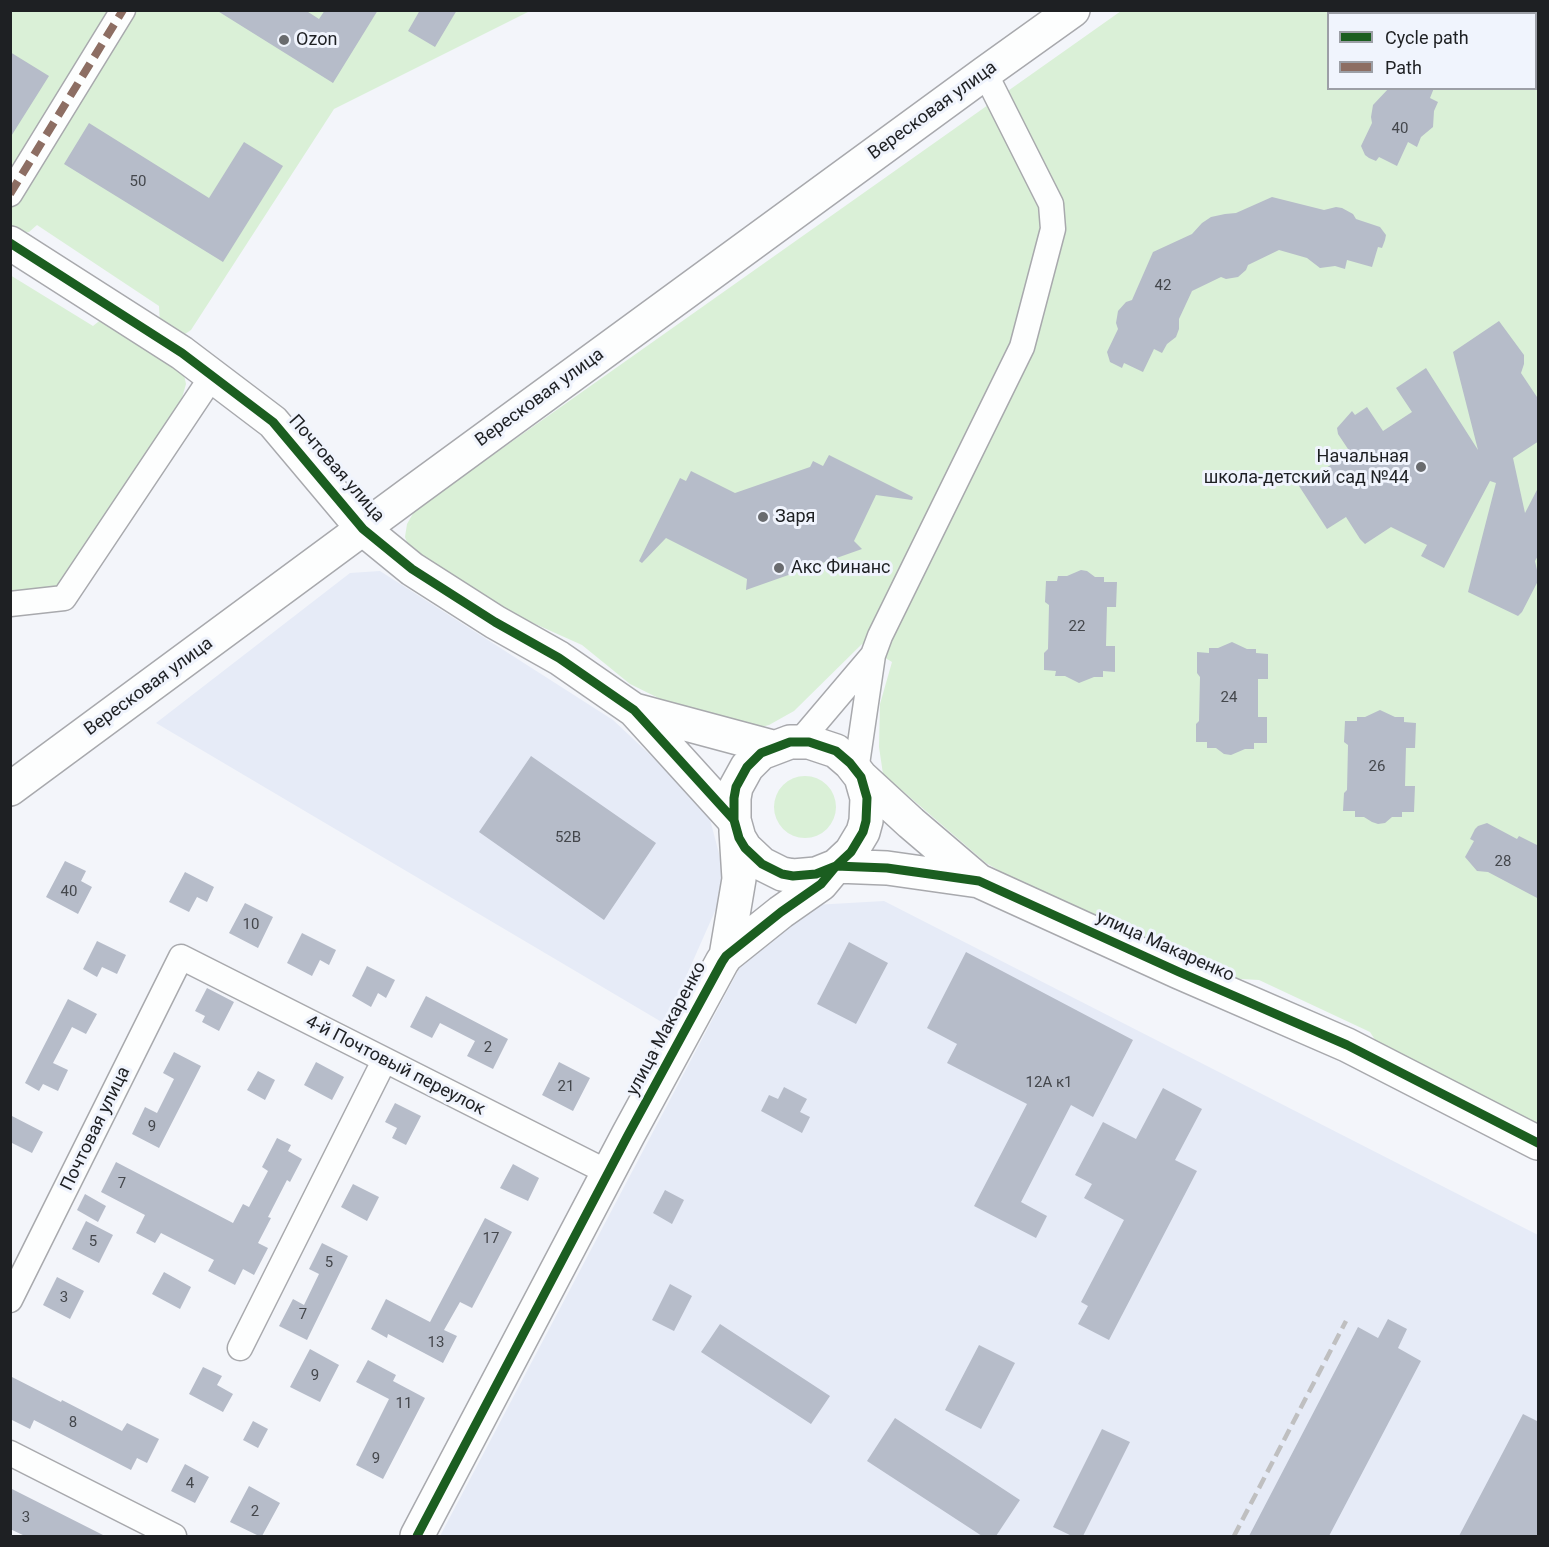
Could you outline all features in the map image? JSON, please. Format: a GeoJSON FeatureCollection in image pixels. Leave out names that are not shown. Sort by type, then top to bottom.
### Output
{"type":"FeatureCollection","features":[{"type":"Feature","properties":{"kind":"street"},"geometry":{"type":"LineString","coordinates":[[10,194],[123,10]]}},
{"type":"Feature","properties":{"kind":"street","name":"Вересковая улица"},"geometry":{"type":"LineString","coordinates":[[10,789],[1072,10]]}},
{"type":"Feature","properties":{"kind":"street"},"geometry":{"type":"LineString","coordinates":[[873,655],[786,744],[755,759],[741,777],[734,798],[734,824],[739,838],[753,857],[771,870],[782,874],[805,876],[836,866],[851,852],[863,832],[867,798],[859,774],[873,655],[885,626],[1023,347],[1053,229],[1051,204],[985,72]]}},
{"type":"Feature","properties":{"kind":"street","name":"Почтовая улица"},"geometry":{"type":"LineString","coordinates":[[10,243],[182,353],[273,422],[363,529],[412,569],[495,622],[558,658],[634,710],[734,824]]}},
{"type":"Feature","properties":{"kind":"street"},"geometry":{"type":"LineString","coordinates":[[10,604],[64,598],[213,375]]}},
{"type":"Feature","properties":{"kind":"street","name":"Почтовая улица"},"geometry":{"type":"LineString","coordinates":[[634,710],[786,744]]}},
{"type":"Feature","properties":{"kind":"street"},"geometry":{"type":"LineString","coordinates":[[786,744],[818,744],[836,751],[859,774]]}},
{"type":"Feature","properties":{"kind":"street","name":"улица Макаренко"},"geometry":{"type":"LineString","coordinates":[[859,774],[911,823],[979,881],[1347,1045],[1539,1143]]}},
{"type":"Feature","properties":{"kind":"street","name":"улица Макаренко"},"geometry":{"type":"LineString","coordinates":[[417,1536],[726,956],[739,879],[734,824]]}},
{"type":"Feature","properties":{"kind":"street","name":"улица Макаренко"},"geometry":{"type":"LineString","coordinates":[[726,956],[821,884],[836,866],[887,868],[979,881]]}},
{"type":"Feature","properties":{"kind":"street","name":"Почтовая улица"},"geometry":{"type":"LineString","coordinates":[[10,1300],[181,957]]}},
{"type":"Feature","properties":{"kind":"street","name":"4-й Почтовый переулок"},"geometry":{"type":"LineString","coordinates":[[181,957],[609,1173]]}},
{"type":"Feature","properties":{"kind":"street"},"geometry":{"type":"LineString","coordinates":[[240,1348],[384,1060]]}},
{"type":"Feature","properties":{"kind":"street"},"geometry":{"type":"LineString","coordinates":[[10,1453],[174,1536]]}},
{"type":"Feature","properties":{"kind":"shaded area"},"geometry":{"type":"Polygon","coordinates":[[[380,571],[613,720],[707,808],[727,884],[665,1024],[156,723],[350,573],[380,571]]]}},
{"type":"Feature","properties":{"kind":"shaded area"},"geometry":{"type":"Polygon","coordinates":[[[884,901],[1538,1235],[1538,1536],[440,1536],[750,948],[814,905],[884,901]]]}},
{"type":"Feature","properties":{"kind":"green space"},"geometry":{"type":"Polygon","coordinates":[[[10,11],[530,11],[334,109],[191,330],[177,336],[160,327],[159,306],[37,225],[29,232],[19,234],[11,230],[10,11]]]}},
{"type":"Feature","properties":{"kind":"green space"},"geometry":{"type":"Polygon","coordinates":[[[1121,11],[1538,11],[1538,1130],[1381,1049],[1370,1032],[1259,980],[1223,978],[1021,883],[986,863],[883,774],[879,747],[880,704],[892,662],[862,644],[794,711],[769,725],[757,728],[695,716],[630,684],[582,645],[504,610],[409,548],[405,537],[407,524],[415,510],[1121,11]]]}},
{"type":"Feature","properties":{"kind":"green space"},"geometry":{"type":"Polygon","coordinates":[[[10,275],[93,326],[103,318],[178,367],[184,375],[186,384],[182,398],[58,586],[11,591],[10,275]]]}},
{"type":"Feature","properties":{"kind":"green space"},"geometry":{"type":"Polygon","coordinates":[[[799,776],[811,776],[827,785],[834,795],[836,807],[834,819],[827,829],[811,838],[799,838],[788,833],[779,824],[774,813],[774,801],[779,790],[788,781],[799,776]]]}},
{"type":"Feature","properties":{"kind":"building"},"geometry":{"type":"Polygon","coordinates":[[[216,10],[305,10],[319,19],[325,10],[378,10],[333,83],[216,10]]]}},
{"type":"Feature","properties":{"kind":"building"},"geometry":{"type":"Polygon","coordinates":[[[420,10],[457,10],[435,47],[408,31],[420,10]]]}},
{"type":"Feature","properties":{"kind":"building"},"geometry":{"type":"Polygon","coordinates":[[[10,52],[49,76],[10,138],[10,52]]]}},
{"type":"Feature","properties":{"kind":"building"},"geometry":{"type":"Polygon","coordinates":[[[1387,90],[1433,90],[1430,98],[1438,102],[1434,111],[1433,127],[1421,137],[1417,147],[1408,142],[1397,166],[1379,157],[1376,161],[1369,158],[1361,146],[1372,123],[1373,105],[1387,90]]]}},
{"type":"Feature","properties":{"kind":"building"},"geometry":{"type":"Polygon","coordinates":[[[89,123],[209,198],[244,142],[283,166],[223,262],[64,164],[89,123]]]}},
{"type":"Feature","properties":{"kind":"building"},"geometry":{"type":"Polygon","coordinates":[[[1272,197],[1324,210],[1342,208],[1353,214],[1356,219],[1380,227],[1386,235],[1385,240],[1382,248],[1378,247],[1372,267],[1347,260],[1345,269],[1335,266],[1320,268],[1307,258],[1279,250],[1248,265],[1238,277],[1226,279],[1221,277],[1192,291],[1179,319],[1176,337],[1167,344],[1162,353],[1154,349],[1143,372],[1124,363],[1122,368],[1110,362],[1107,352],[1118,329],[1116,323],[1118,311],[1126,302],[1132,300],[1153,252],[1192,234],[1211,217],[1236,213],[1272,197]]]}},
{"type":"Feature","properties":{"kind":"building","name":"Начальная школа-детский сад №44"},"geometry":{"type":"Polygon","coordinates":[[[1499,321],[1524,355],[1521,373],[1539,400],[1539,441],[1513,458],[1525,513],[1539,486],[1539,554],[1535,561],[1539,579],[1518,616],[1468,592],[1496,483],[1490,481],[1444,568],[1421,556],[1427,545],[1391,527],[1365,544],[1346,517],[1327,529],[1299,486],[1350,452],[1338,434],[1337,428],[1352,411],[1355,415],[1367,407],[1383,431],[1412,412],[1396,388],[1426,368],[1478,450],[1453,352],[1499,321]]]}},
{"type":"Feature","properties":{"kind":"building","name":"Заря"},"geometry":{"type":"Polygon","coordinates":[[[829,455],[913,497],[912,500],[876,495],[854,541],[862,549],[746,590],[747,579],[666,538],[642,563],[639,561],[680,478],[686,481],[691,471],[735,493],[810,467],[813,461],[823,466],[829,455]]]}},
{"type":"Feature","properties":{"kind":"building"},"geometry":{"type":"Polygon","coordinates":[[[1081,570],[1095,577],[1104,577],[1104,582],[1117,582],[1116,607],[1107,607],[1106,646],[1115,646],[1115,672],[1103,671],[1103,677],[1094,677],[1079,683],[1065,676],[1055,676],[1056,671],[1044,670],[1044,653],[1048,649],[1049,605],[1045,602],[1046,581],[1057,581],[1058,576],[1067,576],[1081,570]]]}},
{"type":"Feature","properties":{"kind":"building"},"geometry":{"type":"Polygon","coordinates":[[[1232,642],[1247,649],[1256,649],[1256,653],[1268,654],[1268,679],[1258,679],[1258,717],[1267,717],[1267,743],[1254,743],[1254,749],[1245,749],[1231,755],[1224,754],[1216,748],[1207,748],[1207,742],[1196,742],[1196,724],[1199,721],[1200,677],[1197,673],[1197,652],[1209,653],[1209,648],[1218,648],[1232,642]]]}},
{"type":"Feature","properties":{"kind":"building"},"geometry":{"type":"Polygon","coordinates":[[[1380,710],[1395,717],[1404,717],[1404,722],[1416,723],[1415,748],[1406,748],[1405,786],[1415,786],[1414,812],[1402,812],[1402,817],[1392,817],[1385,823],[1378,824],[1364,817],[1355,817],[1355,811],[1343,811],[1344,793],[1347,790],[1348,745],[1344,742],[1345,721],[1357,721],[1357,717],[1365,717],[1380,710]]]}},
{"type":"Feature","properties":{"kind":"building"},"geometry":{"type":"Polygon","coordinates":[[[531,756],[656,843],[604,920],[479,832],[531,756]]]}},
{"type":"Feature","properties":{"kind":"building"},"geometry":{"type":"Polygon","coordinates":[[[1487,823],[1517,839],[1519,836],[1539,846],[1539,899],[1488,872],[1477,871],[1465,857],[1474,841],[1470,839],[1475,829],[1487,823]]]}},
{"type":"Feature","properties":{"kind":"building"},"geometry":{"type":"Polygon","coordinates":[[[65,861],[86,871],[81,881],[92,887],[78,914],[46,897],[65,861]]]}},
{"type":"Feature","properties":{"kind":"building"},"geometry":{"type":"Polygon","coordinates":[[[185,872],[214,887],[207,902],[197,897],[189,912],[169,902],[185,872]]]}},
{"type":"Feature","properties":{"kind":"building"},"geometry":{"type":"Polygon","coordinates":[[[245,903],[273,917],[258,948],[229,933],[245,903]]]}},
{"type":"Feature","properties":{"kind":"building"},"geometry":{"type":"Polygon","coordinates":[[[302,933],[336,950],[329,965],[320,960],[312,976],[287,963],[302,933]]]}},
{"type":"Feature","properties":{"kind":"building"},"geometry":{"type":"Polygon","coordinates":[[[97,941],[126,955],[117,974],[102,967],[97,977],[83,969],[97,941]]]}},
{"type":"Feature","properties":{"kind":"building"},"geometry":{"type":"Polygon","coordinates":[[[849,942],[888,963],[856,1024],[817,1004],[849,942]]]}},
{"type":"Feature","properties":{"kind":"building"},"geometry":{"type":"Polygon","coordinates":[[[966,952],[1133,1040],[1093,1117],[1071,1105],[1021,1202],[1047,1216],[1036,1238],[974,1206],[1027,1104],[947,1063],[957,1044],[927,1028],[966,952]]]}},
{"type":"Feature","properties":{"kind":"building"},"geometry":{"type":"Polygon","coordinates":[[[367,966],[395,980],[386,998],[378,993],[371,1007],[352,996],[367,966]]]}},
{"type":"Feature","properties":{"kind":"building"},"geometry":{"type":"Polygon","coordinates":[[[207,988],[234,1002],[219,1031],[202,1022],[205,1016],[195,1011],[207,988]]]}},
{"type":"Feature","properties":{"kind":"building"},"geometry":{"type":"Polygon","coordinates":[[[426,996],[508,1039],[493,1069],[467,1056],[475,1041],[440,1023],[432,1038],[410,1027],[426,996]]]}},
{"type":"Feature","properties":{"kind":"building"},"geometry":{"type":"Polygon","coordinates":[[[68,999],[97,1014],[86,1034],[72,1027],[53,1063],[68,1070],[58,1091],[43,1084],[39,1091],[25,1083],[68,999]]]}},
{"type":"Feature","properties":{"kind":"building"},"geometry":{"type":"Polygon","coordinates":[[[174,1052],[201,1066],[159,1148],[132,1134],[145,1107],[157,1113],[174,1079],[163,1073],[174,1052]]]}},
{"type":"Feature","properties":{"kind":"building"},"geometry":{"type":"Polygon","coordinates":[[[316,1062],[344,1077],[332,1100],[304,1085],[316,1062]]]}},
{"type":"Feature","properties":{"kind":"building"},"geometry":{"type":"Polygon","coordinates":[[[559,1062],[590,1078],[573,1111],[542,1095],[559,1062]]]}},
{"type":"Feature","properties":{"kind":"building"},"geometry":{"type":"Polygon","coordinates":[[[258,1071],[275,1080],[265,1100],[247,1090],[258,1071]]]}},
{"type":"Feature","properties":{"kind":"building"},"geometry":{"type":"Polygon","coordinates":[[[784,1087],[807,1099],[800,1112],[810,1117],[802,1133],[761,1111],[769,1095],[778,1099],[784,1087]]]}},
{"type":"Feature","properties":{"kind":"building"},"geometry":{"type":"Polygon","coordinates":[[[1163,1088],[1202,1109],[1175,1160],[1197,1171],[1109,1340],[1078,1324],[1088,1306],[1081,1302],[1124,1220],[1084,1198],[1092,1184],[1075,1175],[1103,1122],[1136,1139],[1163,1088]]]}},
{"type":"Feature","properties":{"kind":"building"},"geometry":{"type":"Polygon","coordinates":[[[395,1103],[421,1116],[406,1145],[392,1138],[397,1128],[385,1122],[395,1103]]]}},
{"type":"Feature","properties":{"kind":"building"},"geometry":{"type":"Polygon","coordinates":[[[10,1115],[43,1132],[32,1153],[10,1142],[10,1115]]]}},
{"type":"Feature","properties":{"kind":"building"},"geometry":{"type":"Polygon","coordinates":[[[277,1138],[291,1145],[288,1151],[302,1159],[290,1182],[287,1180],[268,1217],[271,1218],[258,1243],[268,1248],[254,1275],[243,1269],[235,1285],[208,1271],[214,1260],[161,1233],[155,1243],[136,1233],[145,1215],[101,1192],[116,1162],[233,1223],[243,1204],[249,1207],[268,1171],[262,1167],[277,1138]]]}},
{"type":"Feature","properties":{"kind":"building"},"geometry":{"type":"Polygon","coordinates":[[[513,1164],[539,1178],[528,1201],[500,1188],[513,1164]]]}},
{"type":"Feature","properties":{"kind":"building"},"geometry":{"type":"Polygon","coordinates":[[[353,1184],[379,1197],[367,1221],[341,1207],[353,1184]]]}},
{"type":"Feature","properties":{"kind":"building"},"geometry":{"type":"Polygon","coordinates":[[[665,1190],[684,1200],[672,1224],[653,1213],[665,1190]]]}},
{"type":"Feature","properties":{"kind":"building"},"geometry":{"type":"Polygon","coordinates":[[[85,1194],[106,1206],[98,1222],[77,1210],[85,1194]]]}},
{"type":"Feature","properties":{"kind":"building"},"geometry":{"type":"Polygon","coordinates":[[[485,1218],[512,1232],[472,1308],[460,1302],[444,1330],[457,1336],[443,1363],[388,1334],[387,1338],[371,1329],[386,1299],[430,1322],[485,1218]]]}},
{"type":"Feature","properties":{"kind":"building"},"geometry":{"type":"Polygon","coordinates":[[[86,1221],[113,1235],[99,1263],[72,1249],[86,1221]]]}},
{"type":"Feature","properties":{"kind":"building"},"geometry":{"type":"Polygon","coordinates":[[[322,1243],[348,1256],[307,1340],[279,1326],[293,1299],[304,1305],[319,1274],[309,1269],[322,1243]]]}},
{"type":"Feature","properties":{"kind":"building"},"geometry":{"type":"Polygon","coordinates":[[[164,1272],[191,1287],[180,1309],[152,1294],[164,1272]]]}},
{"type":"Feature","properties":{"kind":"building"},"geometry":{"type":"Polygon","coordinates":[[[57,1277],[84,1291],[70,1319],[43,1305],[57,1277]]]}},
{"type":"Feature","properties":{"kind":"building"},"geometry":{"type":"Polygon","coordinates":[[[670,1284],[692,1296],[674,1331],[652,1320],[670,1284]]]}},
{"type":"Feature","properties":{"kind":"building"},"geometry":{"type":"Polygon","coordinates":[[[1388,1319],[1407,1329],[1398,1348],[1421,1361],[1329,1536],[1249,1536],[1358,1327],[1378,1338],[1388,1319]]]}},
{"type":"Feature","properties":{"kind":"building"},"geometry":{"type":"Polygon","coordinates":[[[720,1324],[830,1396],[811,1424],[701,1352],[720,1324]]]}},
{"type":"Feature","properties":{"kind":"building"},"geometry":{"type":"Polygon","coordinates":[[[979,1345],[1015,1363],[981,1429],[945,1410],[979,1345]]]}},
{"type":"Feature","properties":{"kind":"building"},"geometry":{"type":"Polygon","coordinates":[[[310,1349],[339,1365],[320,1402],[290,1387],[310,1349]]]}},
{"type":"Feature","properties":{"kind":"building"},"geometry":{"type":"Polygon","coordinates":[[[368,1360],[396,1375],[393,1381],[425,1398],[383,1479],[356,1465],[389,1399],[356,1382],[368,1360]]]}},
{"type":"Feature","properties":{"kind":"building"},"geometry":{"type":"Polygon","coordinates":[[[203,1367],[222,1376],[217,1385],[233,1394],[223,1412],[189,1394],[203,1367]]]}},
{"type":"Feature","properties":{"kind":"building"},"geometry":{"type":"Polygon","coordinates":[[[10,1376],[122,1431],[127,1423],[159,1439],[147,1463],[137,1458],[131,1470],[34,1420],[30,1429],[10,1419],[10,1376]]]}},
{"type":"Feature","properties":{"kind":"building"},"geometry":{"type":"Polygon","coordinates":[[[1523,1414],[1539,1422],[1539,1536],[1459,1536],[1523,1414]]]}},
{"type":"Feature","properties":{"kind":"building"},"geometry":{"type":"Polygon","coordinates":[[[895,1418],[1020,1500],[996,1536],[982,1536],[867,1461],[895,1418]]]}},
{"type":"Feature","properties":{"kind":"building"},"geometry":{"type":"Polygon","coordinates":[[[253,1421],[268,1429],[258,1448],[243,1440],[253,1421]]]}},
{"type":"Feature","properties":{"kind":"building"},"geometry":{"type":"Polygon","coordinates":[[[1102,1429],[1130,1442],[1083,1536],[1072,1536],[1053,1527],[1102,1429]]]}},
{"type":"Feature","properties":{"kind":"building"},"geometry":{"type":"Polygon","coordinates":[[[185,1464],[209,1477],[195,1503],[171,1491],[185,1464]]]}},
{"type":"Feature","properties":{"kind":"building"},"geometry":{"type":"Polygon","coordinates":[[[249,1486],[280,1503],[262,1536],[230,1522],[249,1486]]]}},
{"type":"Feature","properties":{"kind":"building"},"geometry":{"type":"Polygon","coordinates":[[[10,1488],[105,1536],[25,1536],[10,1529],[10,1488]]]}},
{"type":"Feature","properties":{"kind":"railway"},"geometry":{"type":"LineString","coordinates":[[1234,1536],[1346,1321]]}},
{"type":"Feature","properties":{"kind":"marked path"},"geometry":{"type":"LineString","coordinates":[[10,194],[123,10]]}},
{"type":"Feature","properties":{"kind":"cycle path"},"geometry":{"type":"LineString","coordinates":[[10,243],[182,353],[273,422],[363,529],[412,569],[495,622],[559,658],[634,710],[734,820],[739,838],[745,848],[762,864],[782,874],[793,876],[816,874],[836,866],[851,852],[863,832],[867,798],[861,777],[836,751],[809,742],[790,742],[761,753],[747,767],[736,787],[734,820]]}},
{"type":"Feature","properties":{"kind":"cycle path"},"geometry":{"type":"LineString","coordinates":[[417,1536],[628,1135],[722,962],[726,956],[781,912],[821,884],[836,866],[887,868],[979,881],[1347,1045],[1538,1143]]}},
{"type":"Feature","properties":{"kind":"place","name":"Ozon"},"geometry":{"type":"Point","coordinates":[284,40]}},
{"type":"Feature","properties":{"kind":"place","name":"Начальная школа-детский сад №44"},"geometry":{"type":"Point","coordinates":[1421,467]}},
{"type":"Feature","properties":{"kind":"place","name":"Заря"},"geometry":{"type":"Point","coordinates":[763,517]}},
{"type":"Feature","properties":{"kind":"place","name":"Акс Финанс"},"geometry":{"type":"Point","coordinates":[779,568]}}]}
